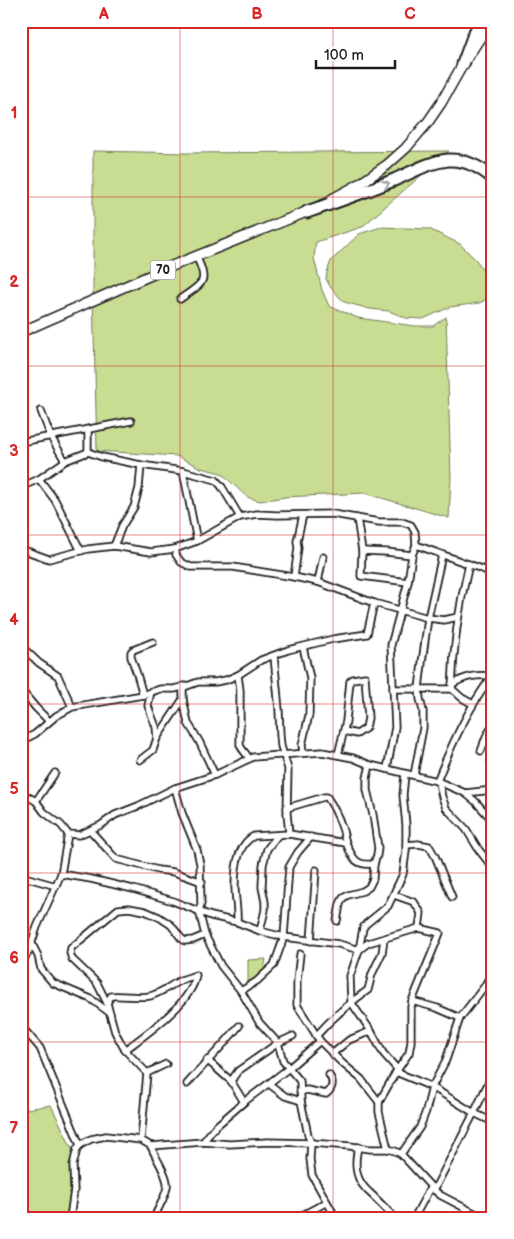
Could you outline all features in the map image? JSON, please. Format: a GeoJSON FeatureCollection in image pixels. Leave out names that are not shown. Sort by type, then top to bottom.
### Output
{"type":"FeatureCollection","features":[{"type":"Feature","properties":{"kind":"highway"},"geometry":{"type":"LineString","coordinates":[[463,64],[481,21]]}},
{"type":"Feature","properties":{"kind":"highway"},"geometry":{"type":"LineString","coordinates":[[307,212],[434,163],[448,160],[466,163],[483,170],[493,178]]}},
{"type":"Feature","properties":{"kind":"main road","name":"70"},"geometry":{"type":"LineString","coordinates":[[21,332],[196,256],[307,212],[358,185],[387,165],[406,148],[428,122],[491,21]]}},
{"type":"Feature","properties":{"kind":"street"},"geometry":{"type":"LineString","coordinates":[[180,298],[202,283],[203,271],[196,256]]}},
{"type":"Feature","properties":{"kind":"street"},"geometry":{"type":"LineString","coordinates":[[41,411],[51,437],[65,461]]}},
{"type":"Feature","properties":{"kind":"street"},"geometry":{"type":"LineString","coordinates":[[21,442],[131,421]]}},
{"type":"Feature","properties":{"kind":"street"},"geometry":{"type":"LineString","coordinates":[[88,429],[88,452]]}},
{"type":"Feature","properties":{"kind":"street"},"geometry":{"type":"LineString","coordinates":[[21,488],[65,461],[88,452],[102,457],[183,471],[216,480],[240,517]]}},
{"type":"Feature","properties":{"kind":"street"},"geometry":{"type":"LineString","coordinates":[[114,546],[122,526],[134,506],[139,488],[141,465]]}},
{"type":"Feature","properties":{"kind":"street"},"geometry":{"type":"LineString","coordinates":[[183,471],[197,541]]}},
{"type":"Feature","properties":{"kind":"street"},"geometry":{"type":"LineString","coordinates":[[39,478],[54,500],[81,551]]}},
{"type":"Feature","properties":{"kind":"street"},"geometry":{"type":"LineString","coordinates":[[21,549],[49,559],[81,551],[114,546],[151,552],[175,549],[197,541],[240,517],[257,514],[332,514],[379,522],[402,522],[411,525],[415,532],[416,545],[412,555],[401,611],[390,646],[395,727],[387,769]]}},
{"type":"Feature","properties":{"kind":"street"},"geometry":{"type":"LineString","coordinates":[[294,577],[298,548],[297,541],[303,515]]}},
{"type":"Feature","properties":{"kind":"street"},"geometry":{"type":"LineString","coordinates":[[357,518],[362,551],[361,576],[408,582]]}},
{"type":"Feature","properties":{"kind":"street"},"geometry":{"type":"LineString","coordinates":[[416,545],[493,573]]}},
{"type":"Feature","properties":{"kind":"street"},"geometry":{"type":"LineString","coordinates":[[175,549],[176,555],[181,562],[191,566],[233,567],[294,577],[318,582],[374,603],[428,618],[444,620],[458,617]]}},
{"type":"Feature","properties":{"kind":"street"},"geometry":{"type":"LineString","coordinates":[[362,551],[412,555]]}},
{"type":"Feature","properties":{"kind":"street"},"geometry":{"type":"LineString","coordinates":[[414,776],[423,728],[423,711],[419,689],[428,618],[442,555]]}},
{"type":"Feature","properties":{"kind":"street"},"geometry":{"type":"LineString","coordinates":[[318,582],[323,557]]}},
{"type":"Feature","properties":{"kind":"street"},"geometry":{"type":"LineString","coordinates":[[469,564],[458,617],[452,687],[462,698],[473,704]]}},
{"type":"Feature","properties":{"kind":"street"},"geometry":{"type":"LineString","coordinates":[[21,741],[72,707],[143,695],[160,689],[174,689],[198,682],[226,680],[261,660],[288,650],[333,639],[367,634],[374,603]]}},
{"type":"Feature","properties":{"kind":"street"},"geometry":{"type":"LineString","coordinates":[[143,695],[131,652],[153,642]]}},
{"type":"Feature","properties":{"kind":"street"},"geometry":{"type":"LineString","coordinates":[[21,646],[39,663],[58,676],[72,707]]}},
{"type":"Feature","properties":{"kind":"street"},"geometry":{"type":"LineString","coordinates":[[303,647],[310,678],[309,715],[302,745],[303,753]]}},
{"type":"Feature","properties":{"kind":"street"},"geometry":{"type":"LineString","coordinates":[[274,656],[280,735],[288,769],[287,808],[289,834]]}},
{"type":"Feature","properties":{"kind":"street"},"geometry":{"type":"LineString","coordinates":[[238,674],[240,690],[240,745],[241,749],[247,753],[249,759]]}},
{"type":"Feature","properties":{"kind":"street"},"geometry":{"type":"LineString","coordinates":[[392,688],[452,687],[468,677],[492,676],[473,704],[452,744],[438,782],[446,808],[466,829],[493,868]]}},
{"type":"Feature","properties":{"kind":"street"},"geometry":{"type":"LineString","coordinates":[[338,755],[344,731],[350,681],[365,677],[368,718],[366,728],[357,734],[344,731]]}},
{"type":"Feature","properties":{"kind":"street"},"geometry":{"type":"LineString","coordinates":[[183,686],[183,699],[188,723],[215,775]]}},
{"type":"Feature","properties":{"kind":"street"},"geometry":{"type":"LineString","coordinates":[[21,690],[49,721]]}},
{"type":"Feature","properties":{"kind":"street"},"geometry":{"type":"LineString","coordinates":[[151,691],[148,706],[156,727],[157,738]]}},
{"type":"Feature","properties":{"kind":"street"},"geometry":{"type":"LineString","coordinates":[[140,760],[153,750],[157,738],[183,699]]}},
{"type":"Feature","properties":{"kind":"street"},"geometry":{"type":"LineString","coordinates":[[480,751],[493,725]]}},
{"type":"Feature","properties":{"kind":"street"},"geometry":{"type":"LineString","coordinates":[[484,742],[493,745]]}},
{"type":"Feature","properties":{"kind":"street"},"geometry":{"type":"LineString","coordinates":[[21,793],[36,801],[44,812],[61,825],[68,834],[78,835],[175,788],[215,775],[253,757],[322,752],[353,758],[370,765],[438,782],[465,793],[493,821]]}},
{"type":"Feature","properties":{"kind":"street"},"geometry":{"type":"LineString","coordinates":[[493,753],[491,763],[493,763]]}},
{"type":"Feature","properties":{"kind":"street"},"geometry":{"type":"LineString","coordinates":[[337,921],[343,898],[369,887],[373,879],[378,848],[376,829],[366,790],[370,765]]}},
{"type":"Feature","properties":{"kind":"street"},"geometry":{"type":"LineString","coordinates":[[36,801],[55,772]]}},
{"type":"Feature","properties":{"kind":"street"},"geometry":{"type":"LineString","coordinates":[[405,774],[402,795],[406,825],[403,874],[388,906],[363,928],[359,950],[350,976],[351,1002],[383,1053],[397,1071],[432,1087],[474,1113],[493,1122]]}},
{"type":"Feature","properties":{"kind":"street"},"geometry":{"type":"LineString","coordinates":[[175,788],[182,813],[197,850],[200,864],[202,882],[199,911],[205,935],[221,966],[240,991],[259,1022],[278,1043],[283,1061],[300,1081],[301,1101],[311,1143],[312,1175],[336,1218]]}},
{"type":"Feature","properties":{"kind":"street"},"geometry":{"type":"LineString","coordinates":[[465,793],[493,790]]}},
{"type":"Feature","properties":{"kind":"street"},"geometry":{"type":"LineString","coordinates":[[287,808],[327,797],[341,826],[352,856],[360,864],[374,864]]}},
{"type":"Feature","properties":{"kind":"street"},"geometry":{"type":"LineString","coordinates":[[90,830],[116,859],[158,870],[174,872],[202,882]]}},
{"type":"Feature","properties":{"kind":"street"},"geometry":{"type":"LineString","coordinates":[[21,962],[28,953],[37,927],[61,874],[68,834]]}},
{"type":"Feature","properties":{"kind":"street"},"geometry":{"type":"LineString","coordinates":[[237,922],[236,868],[240,853],[249,838],[289,834],[346,843]]}},
{"type":"Feature","properties":{"kind":"street"},"geometry":{"type":"LineString","coordinates":[[260,931],[265,910],[262,887],[265,856],[278,835]]}},
{"type":"Feature","properties":{"kind":"street"},"geometry":{"type":"LineString","coordinates":[[240,991],[257,981],[274,965],[284,937],[289,867],[298,852],[311,837]]}},
{"type":"Feature","properties":{"kind":"street"},"geometry":{"type":"LineString","coordinates":[[406,845],[430,846],[436,856],[452,897]]}},
{"type":"Feature","properties":{"kind":"street"},"geometry":{"type":"LineString","coordinates":[[311,941],[316,870]]}},
{"type":"Feature","properties":{"kind":"street"},"geometry":{"type":"LineString","coordinates":[[61,874],[91,878],[125,887],[173,901],[211,916],[237,922],[260,931],[284,937],[339,944],[359,950]]}},
{"type":"Feature","properties":{"kind":"street"},"geometry":{"type":"LineString","coordinates":[[21,876],[56,886]]}},
{"type":"Feature","properties":{"kind":"street"},"geometry":{"type":"LineString","coordinates":[[394,895],[414,902],[421,913],[419,928]]}},
{"type":"Feature","properties":{"kind":"street"},"geometry":{"type":"LineString","coordinates":[[141,1140],[147,1073],[125,1050],[115,1032],[107,1003],[97,983],[72,959],[71,948],[118,909],[129,908],[145,911],[159,917],[171,925],[180,938],[185,941],[205,935]]}},
{"type":"Feature","properties":{"kind":"street"},"geometry":{"type":"LineString","coordinates":[[359,950],[368,943],[419,928],[440,933],[412,1000],[412,1042],[409,1053],[379,1102],[379,1112],[388,1149]]}},
{"type":"Feature","properties":{"kind":"street"},"geometry":{"type":"LineString","coordinates":[[203,1142],[215,1127],[244,1102],[289,1068],[318,1039],[332,1018],[368,990],[372,974],[382,953],[384,939]]}},
{"type":"Feature","properties":{"kind":"street"},"geometry":{"type":"LineString","coordinates":[[32,944],[38,956],[41,970],[53,983],[91,999],[110,1013]]}},
{"type":"Feature","properties":{"kind":"street"},"geometry":{"type":"LineString","coordinates":[[300,954],[297,1005],[318,1039],[361,1079],[379,1102]]}},
{"type":"Feature","properties":{"kind":"street"},"geometry":{"type":"LineString","coordinates":[[401,1154],[420,1127],[432,1087],[446,1060],[460,1018],[484,987],[493,971]]}},
{"type":"Feature","properties":{"kind":"street"},"geometry":{"type":"LineString","coordinates":[[107,1003],[111,996],[144,997],[151,995],[181,980],[196,975],[195,982],[187,996],[162,1022],[125,1050]]}},
{"type":"Feature","properties":{"kind":"street"},"geometry":{"type":"LineString","coordinates":[[412,1000],[460,1018]]}},
{"type":"Feature","properties":{"kind":"street"},"geometry":{"type":"LineString","coordinates":[[21,1026],[40,1048],[80,1145]]}},
{"type":"Feature","properties":{"kind":"street"},"geometry":{"type":"LineString","coordinates":[[187,1084],[239,1026]]}},
{"type":"Feature","properties":{"kind":"street"},"geometry":{"type":"LineString","coordinates":[[332,1054],[349,1040],[371,1032]]}},
{"type":"Feature","properties":{"kind":"street"},"geometry":{"type":"LineString","coordinates":[[231,1081],[238,1071],[278,1043],[293,1036]]}},
{"type":"Feature","properties":{"kind":"street"},"geometry":{"type":"LineString","coordinates":[[207,1060],[231,1081],[244,1102]]}},
{"type":"Feature","properties":{"kind":"street"},"geometry":{"type":"LineString","coordinates":[[147,1073],[166,1064]]}},
{"type":"Feature","properties":{"kind":"street"},"geometry":{"type":"LineString","coordinates":[[414,1218],[474,1113],[493,1073]]}},
{"type":"Feature","properties":{"kind":"street"},"geometry":{"type":"LineString","coordinates":[[300,1092],[307,1090],[326,1094],[332,1086],[332,1079],[329,1075]]}},
{"type":"Feature","properties":{"kind":"street"},"geometry":{"type":"LineString","coordinates":[[268,1084],[286,1096],[301,1101]]}},
{"type":"Feature","properties":{"kind":"street"},"geometry":{"type":"LineString","coordinates":[[70,1218],[74,1190],[73,1165],[77,1149],[80,1145],[91,1139],[106,1136],[141,1140],[152,1146],[203,1142],[230,1144],[268,1142],[311,1143],[395,1150],[401,1154],[432,1189],[484,1218]]}},
{"type":"Feature","properties":{"kind":"street"},"geometry":{"type":"LineString","coordinates":[[152,1146],[167,1186],[154,1218]]}},
{"type":"Feature","properties":{"kind":"street"},"geometry":{"type":"LineString","coordinates":[[358,1147],[355,1166],[363,1186],[396,1218]]}},
{"type":"Feature","properties":{"kind":"street"},"geometry":{"type":"LineString","coordinates":[[297,1218],[327,1202]]}},
{"type":"Feature","properties":{"kind":"green space"},"geometry":{"type":"Polygon","coordinates":[[[93,151],[186,153],[449,151],[362,227],[316,242],[314,258],[322,290],[329,306],[358,318],[415,326],[433,326],[446,317],[451,478],[449,518],[365,493],[285,497],[260,501],[247,497],[221,473],[201,468],[177,456],[97,451],[93,294],[93,151]]]}},
{"type":"Feature","properties":{"kind":"green space"},"geometry":{"type":"Polygon","coordinates":[[[381,227],[429,229],[460,244],[477,261],[487,278],[489,290],[486,300],[479,303],[450,307],[423,319],[406,318],[389,311],[370,309],[344,302],[331,288],[326,279],[331,261],[359,234],[381,227]]]}},
{"type":"Feature","properties":{"kind":"green space"},"geometry":{"type":"Polygon","coordinates":[[[266,959],[262,974],[257,979],[248,983],[248,960],[266,959]]]}},
{"type":"Feature","properties":{"kind":"green space"},"geometry":{"type":"Polygon","coordinates":[[[51,1105],[73,1151],[71,1191],[67,1218],[21,1218],[21,1110],[51,1105]]]}}]}
